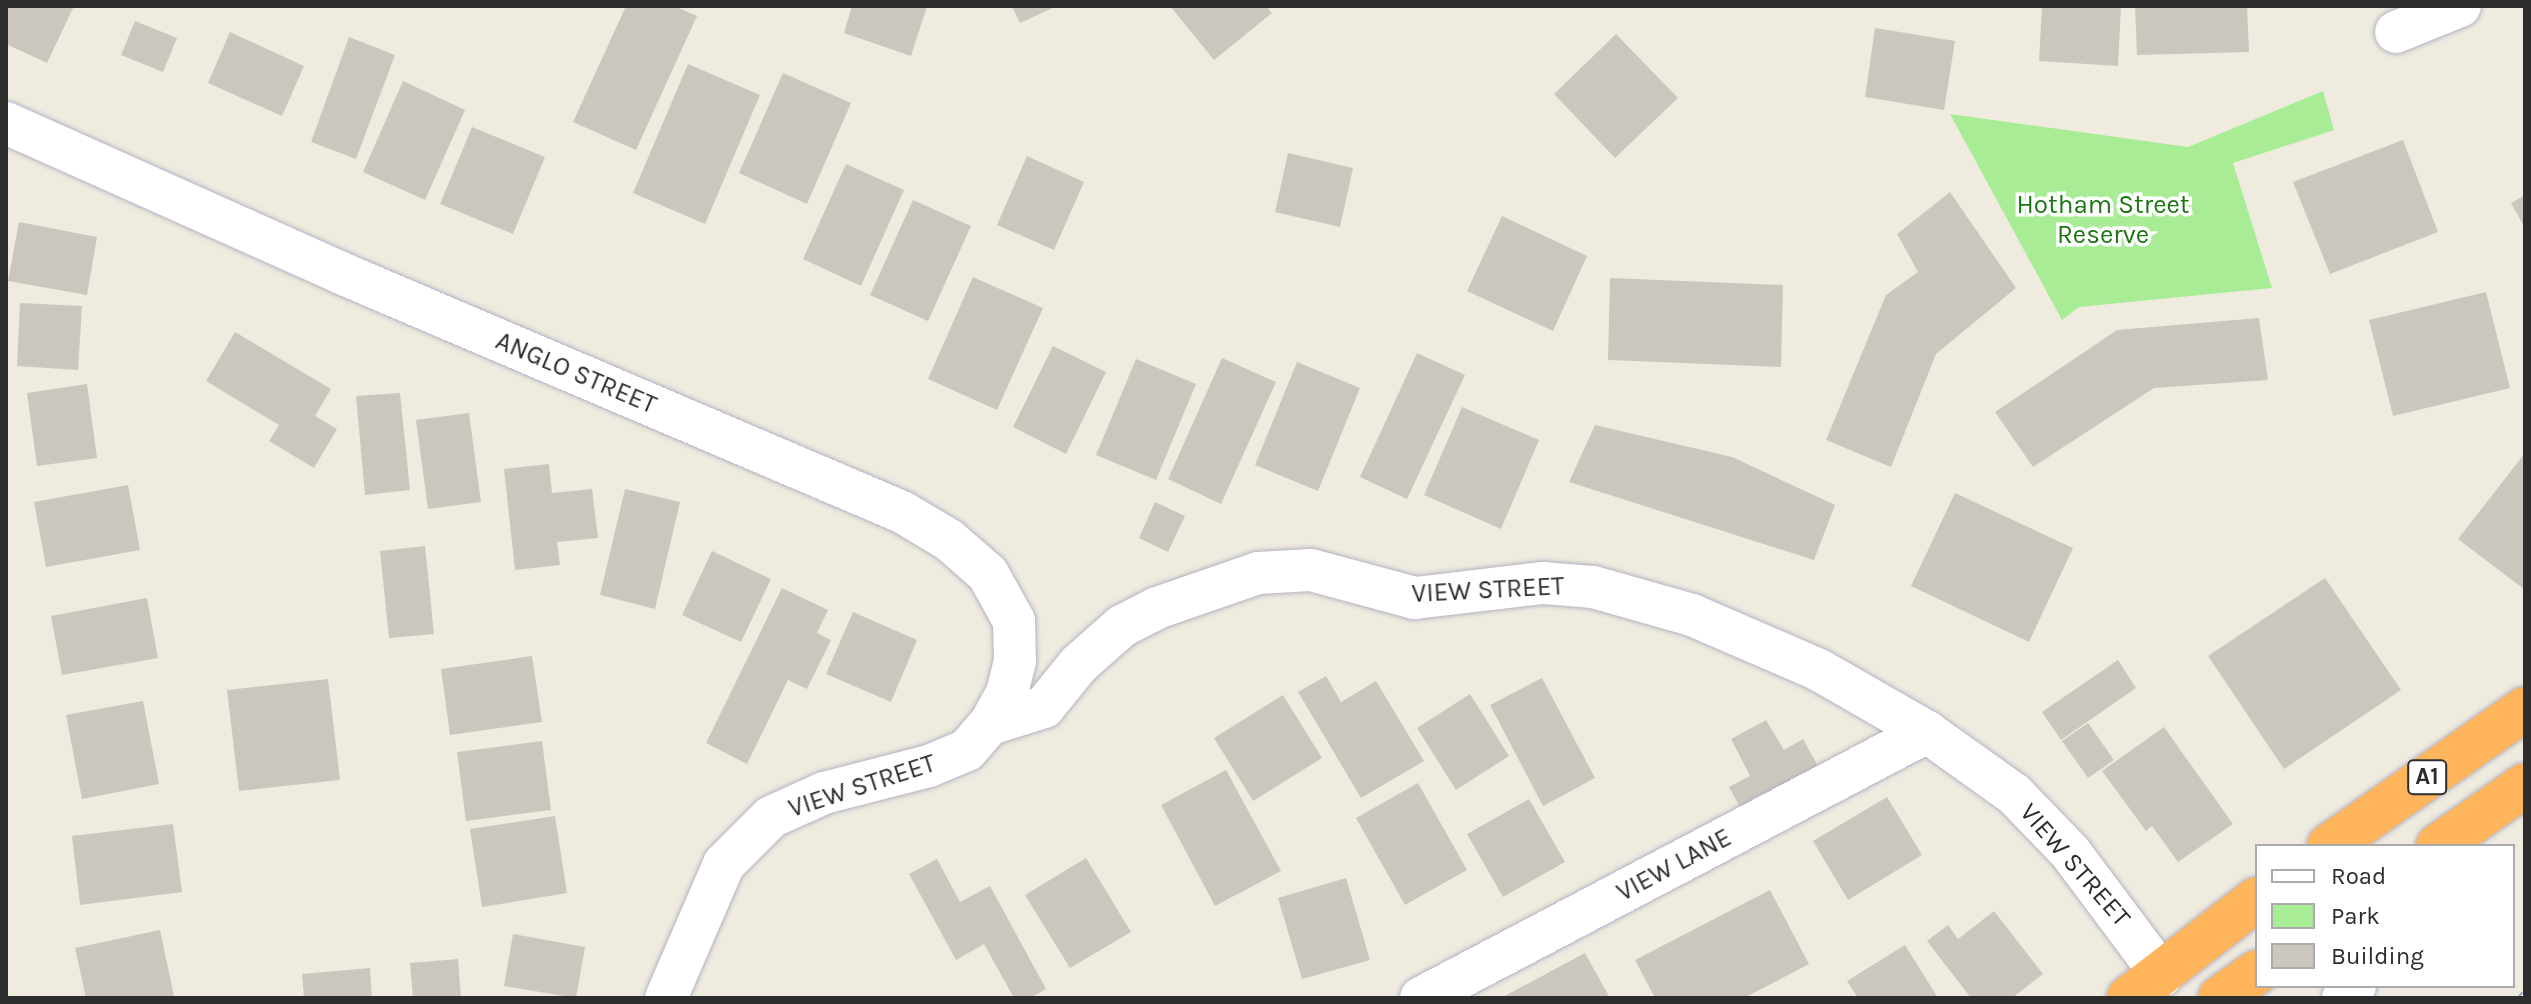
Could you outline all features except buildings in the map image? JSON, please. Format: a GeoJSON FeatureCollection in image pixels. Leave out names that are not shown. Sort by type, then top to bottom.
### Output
{"type":"FeatureCollection","features":[{"type":"Feature","properties":{"kind":"highway","name":"A1"},"geometry":{"type":"LineString","coordinates":[[2332,844],[2525,709]]}},
{"type":"Feature","properties":{"kind":"highway","name":"A1"},"geometry":{"type":"LineString","coordinates":[[2441,844],[2525,785]]}},
{"type":"Feature","properties":{"kind":"highway"},"geometry":{"type":"LineString","coordinates":[[2145,987],[2255,901]]}},
{"type":"Feature","properties":{"kind":"highway"},"geometry":{"type":"LineString","coordinates":[[2220,998],[2255,973]]}},
{"type":"Feature","properties":{"kind":"street"},"geometry":{"type":"LineString","coordinates":[[2396,32],[2460,6]]}},
{"type":"Feature","properties":{"kind":"street","name":"ANGLO STREET"},"geometry":{"type":"LineString","coordinates":[[6,123],[341,273],[902,512],[949,540],[988,574],[1014,621],[1015,661],[1007,693],[990,724]]}},
{"type":"Feature","properties":{"kind":"street","name":"VIEW STREET"},"geometry":{"type":"LineString","coordinates":[[666,998],[724,864],[771,817],[824,793],[929,766],[967,750],[990,724],[1044,707],[1079,664],[1122,626],[1157,608],[1258,573],[1298,571],[1415,598],[1543,583],[1593,587],[1692,615],[1791,658],[1927,732],[2014,794],[2070,852],[2145,987]]}},
{"type":"Feature","properties":{"kind":"street","name":"VIEW LANE"},"geometry":{"type":"LineString","coordinates":[[1421,998],[1927,732]]}},
{"type":"Feature","properties":{"kind":"green space","name":"Hotham Street Reserve"},"geometry":{"type":"Polygon","coordinates":[[[2323,91],[2334,130],[2233,163],[2272,288],[2079,307],[2062,320],[1950,114],[2188,147],[2323,91]]]}},
{"type":"Feature","properties":{"kind":"railway"},"geometry":{"type":"LineString","coordinates":[[2522,998],[2525,994]]}}]}
